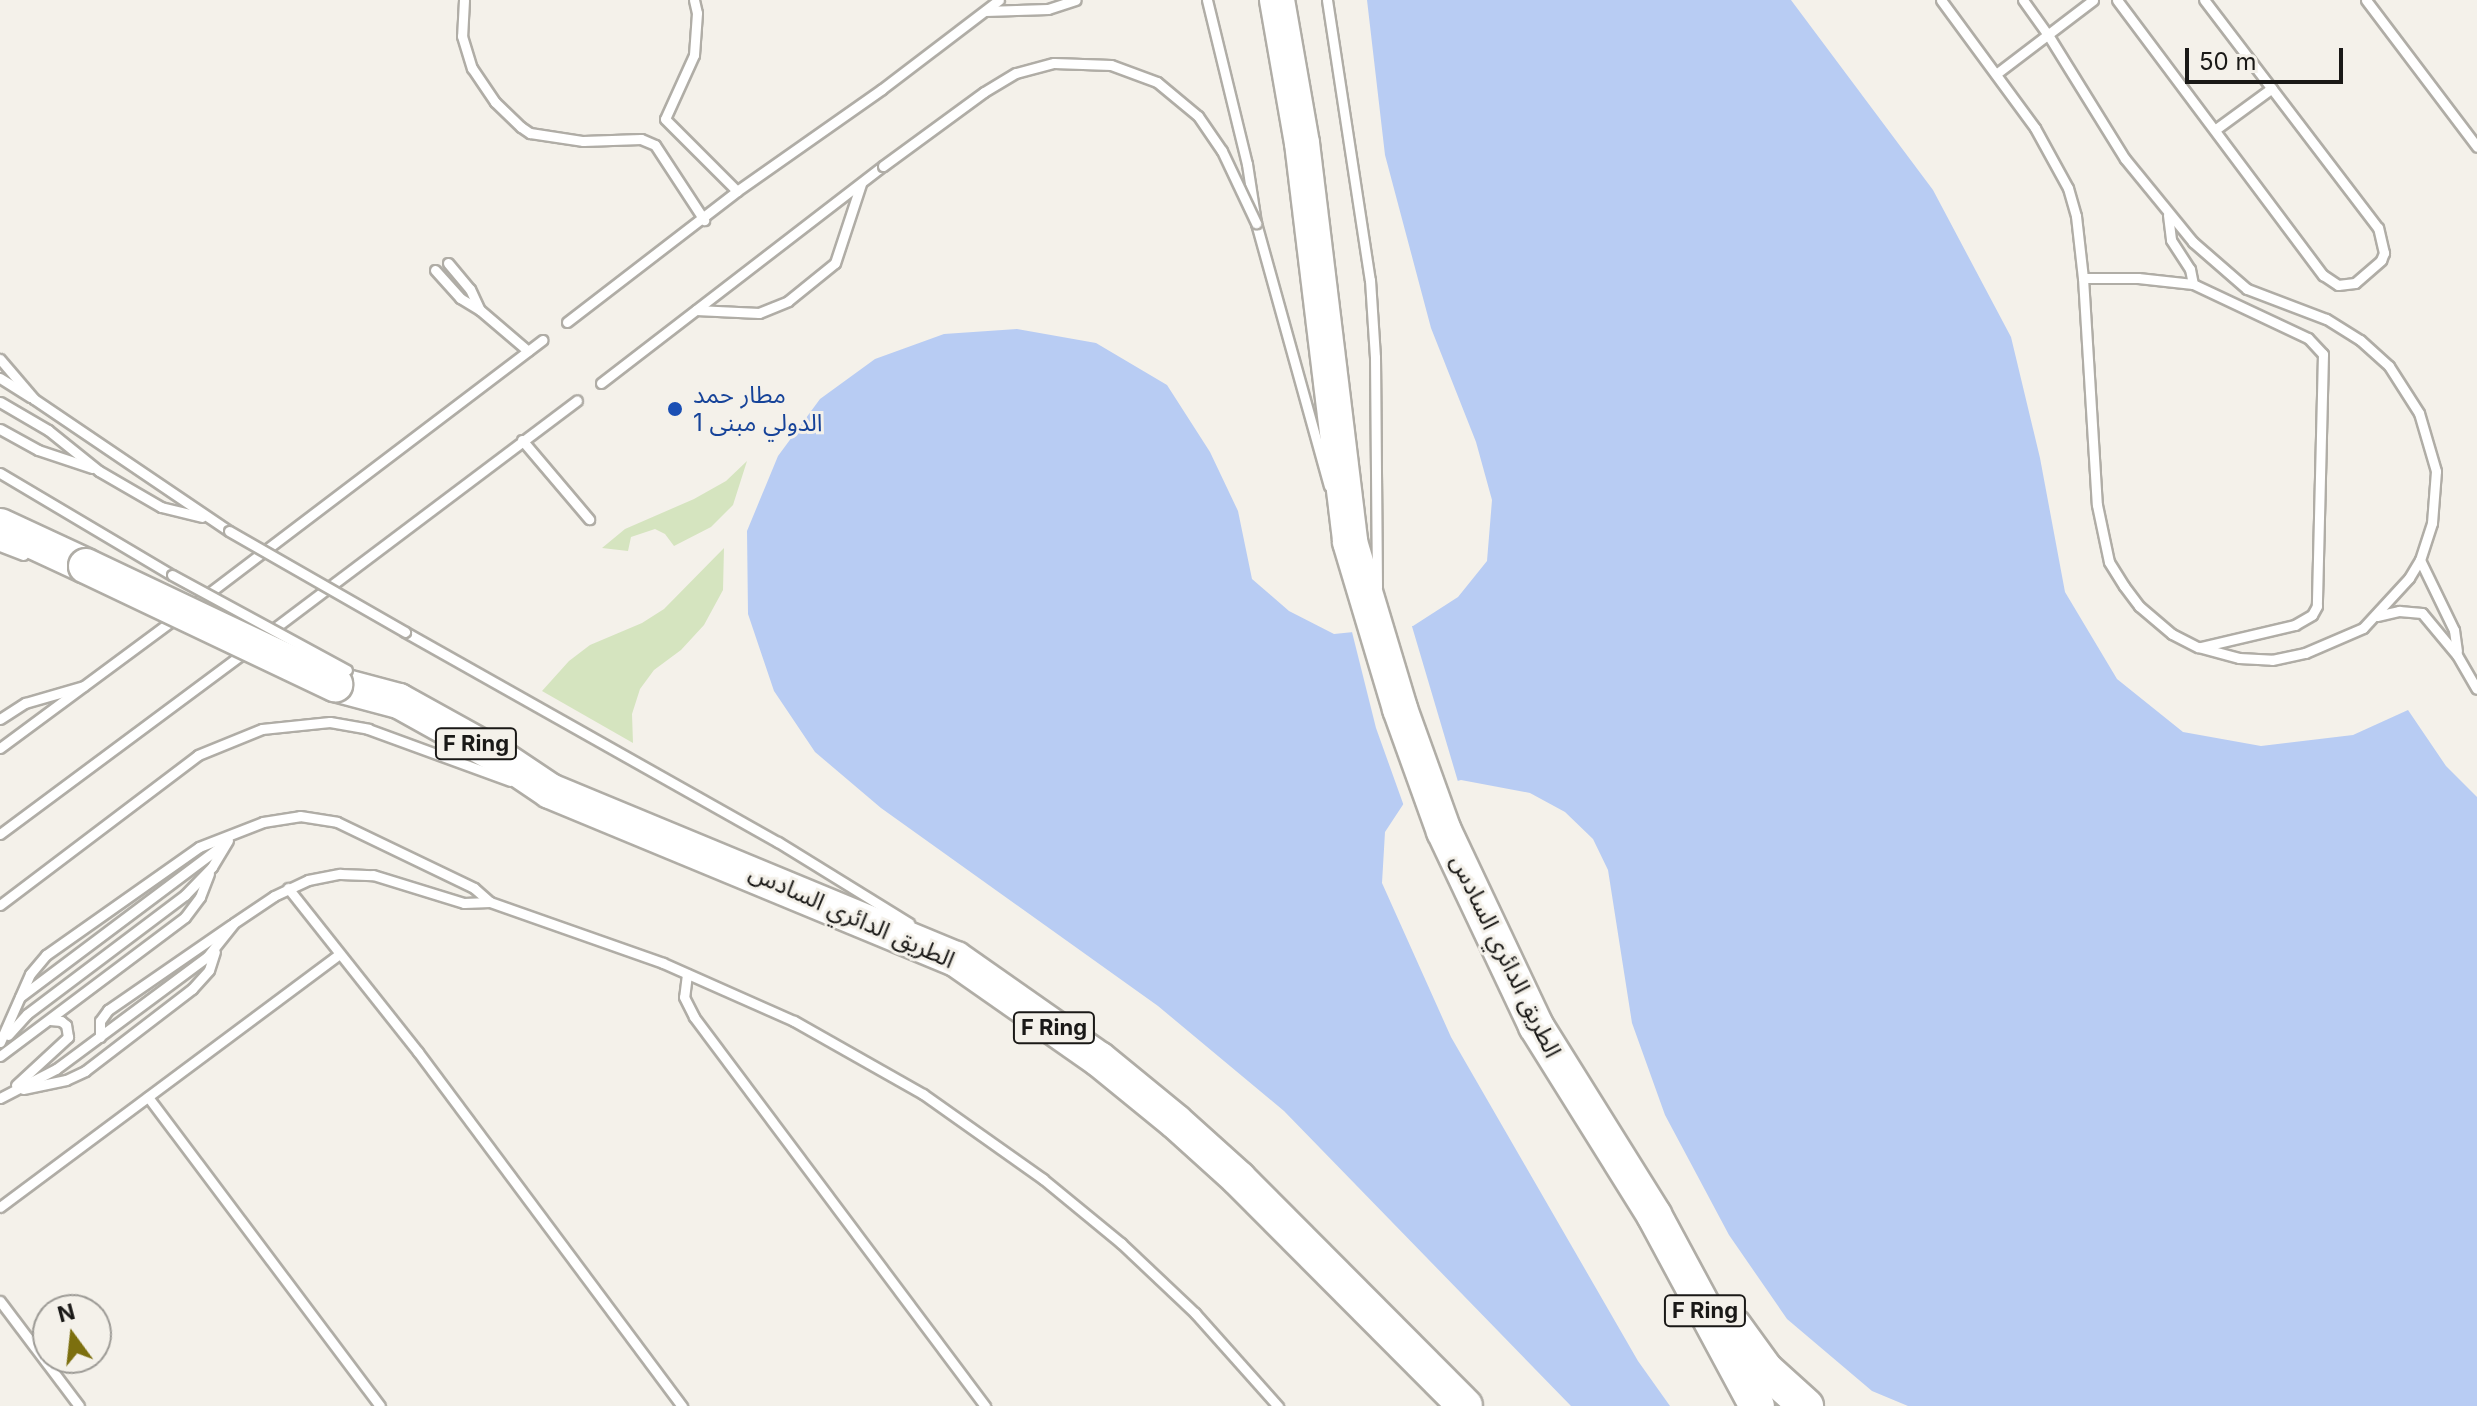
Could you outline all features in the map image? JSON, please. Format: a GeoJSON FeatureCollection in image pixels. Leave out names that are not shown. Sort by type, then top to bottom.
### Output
{"type":"FeatureCollection","features":[{"type":"Feature","properties":{"kind":"highway","name":"الطريق الدائري السادس"},"geometry":{"type":"LineString","coordinates":[[1277,0],[1302,143],[1350,542],[1376,620],[1400,709],[1444,831],[1536,1026],[1654,1215],[1757,1406]]}},
{"type":"Feature","properties":{"kind":"highway","name":"الطريق الدائري السادس"},"geometry":{"type":"LineString","coordinates":[[0,526],[71,564],[399,701],[498,756],[550,791],[956,959],[1099,1059],[1176,1122],[1250,1189],[1465,1406]]}},
{"type":"Feature","properties":{"kind":"highway"},"geometry":{"type":"LineString","coordinates":[[1654,1215],[1766,1370],[1806,1406]]}},
{"type":"Feature","properties":{"kind":"lane"},"geometry":{"type":"LineString","coordinates":[[464,0],[462,36],[472,68],[495,102],[521,127],[530,133],[583,141],[641,139],[655,145],[704,220]]}},
{"type":"Feature","properties":{"kind":"lane"},"geometry":{"type":"LineString","coordinates":[[694,0],[697,13],[694,55],[665,119],[737,191]]}},
{"type":"Feature","properties":{"kind":"lane"},"geometry":{"type":"LineString","coordinates":[[567,322],[704,220],[737,191],[882,89],[999,0]]}},
{"type":"Feature","properties":{"kind":"lane"},"geometry":{"type":"LineString","coordinates":[[985,11],[1048,9],[1076,0]]}},
{"type":"Feature","properties":{"kind":"lane"},"geometry":{"type":"LineString","coordinates":[[1207,0],[1247,164],[1256,223],[1321,466],[1350,542]]}},
{"type":"Feature","properties":{"kind":"lane"},"geometry":{"type":"LineString","coordinates":[[1327,0],[1371,292],[1379,571],[1376,620]]}},
{"type":"Feature","properties":{"kind":"lane"},"geometry":{"type":"LineString","coordinates":[[1941,0],[2060,169],[2076,216],[2083,278],[2097,505],[2109,562],[2139,606],[2172,634],[2198,647],[2239,658],[2272,660],[2334,643],[2376,617],[2399,611],[2422,613],[2457,655],[2477,689]]}},
{"type":"Feature","properties":{"kind":"lane"},"geometry":{"type":"LineString","coordinates":[[2023,0],[2125,159],[2168,215],[2231,278],[2263,298],[2342,328],[2389,366],[2419,413],[2436,471],[2432,523],[2420,560],[2376,617]]}},
{"type":"Feature","properties":{"kind":"lane"},"geometry":{"type":"LineString","coordinates":[[1996,74],[2093,0]]}},
{"type":"Feature","properties":{"kind":"lane"},"geometry":{"type":"LineString","coordinates":[[2117,0],[2323,275],[2338,285],[2355,283],[2381,260],[2384,253],[2382,236],[2204,0]]}},
{"type":"Feature","properties":{"kind":"lane"},"geometry":{"type":"LineString","coordinates":[[2366,0],[2477,147]]}},
{"type":"Feature","properties":{"kind":"lane"},"geometry":{"type":"LineString","coordinates":[[601,383],[984,92],[1016,73],[1054,63],[1111,65],[1157,82],[1198,116],[1222,151],[1256,223]]}},
{"type":"Feature","properties":{"kind":"lane"},"geometry":{"type":"LineString","coordinates":[[2216,129],[2272,88]]}},
{"type":"Feature","properties":{"kind":"lane"},"geometry":{"type":"LineString","coordinates":[[696,310],[759,313],[788,301],[835,263],[861,184]]}},
{"type":"Feature","properties":{"kind":"lane"},"geometry":{"type":"LineString","coordinates":[[2168,215],[2171,240],[2190,269],[2193,284]]}},
{"type":"Feature","properties":{"kind":"lane"},"geometry":{"type":"LineString","coordinates":[[448,263],[470,289],[480,310]]}},
{"type":"Feature","properties":{"kind":"lane"},"geometry":{"type":"LineString","coordinates":[[435,270],[460,298],[480,310],[528,351]]}},
{"type":"Feature","properties":{"kind":"lane"},"geometry":{"type":"LineString","coordinates":[[2083,278],[2138,278],[2193,284],[2308,338],[2320,349],[2325,363],[2317,606],[2312,615],[2295,625],[2198,647]]}},
{"type":"Feature","properties":{"kind":"lane"},"geometry":{"type":"LineString","coordinates":[[0,748],[543,340]]}},
{"type":"Feature","properties":{"kind":"lane"},"geometry":{"type":"LineString","coordinates":[[0,359],[34,399]]}},
{"type":"Feature","properties":{"kind":"lane"},"geometry":{"type":"LineString","coordinates":[[0,378],[171,490],[205,517],[778,842],[910,924],[956,959]]}},
{"type":"Feature","properties":{"kind":"lane"},"geometry":{"type":"LineString","coordinates":[[0,834],[577,400]]}},
{"type":"Feature","properties":{"kind":"lane"},"geometry":{"type":"LineString","coordinates":[[0,402],[48,430],[99,471],[161,507],[205,517]]}},
{"type":"Feature","properties":{"kind":"lane"},"geometry":{"type":"LineString","coordinates":[[0,429],[38,450],[99,471]]}},
{"type":"Feature","properties":{"kind":"lane"},"geometry":{"type":"LineString","coordinates":[[522,440],[589,519]]}},
{"type":"Feature","properties":{"kind":"lane"},"geometry":{"type":"LineString","coordinates":[[0,473],[341,677]]}},
{"type":"Feature","properties":{"kind":"lane"},"geometry":{"type":"LineString","coordinates":[[0,546],[41,561]]}},
{"type":"Feature","properties":{"kind":"lane"},"geometry":{"type":"LineString","coordinates":[[2420,560],[2454,630],[2457,655]]}},
{"type":"Feature","properties":{"kind":"lane"},"geometry":{"type":"LineString","coordinates":[[0,719],[40,698],[87,685]]}},
{"type":"Feature","properties":{"kind":"lane"},"geometry":{"type":"LineString","coordinates":[[0,905],[198,755],[262,729],[330,722],[368,729],[491,776],[550,791]]}},
{"type":"Feature","properties":{"kind":"lane"},"geometry":{"type":"LineString","coordinates":[[0,1043],[33,967],[199,847],[235,831],[278,818],[300,816],[337,822],[474,888],[490,902],[687,974],[794,1021],[865,1058],[934,1101],[1043,1179],[1151,1270],[1278,1406]]}},
{"type":"Feature","properties":{"kind":"lane"},"geometry":{"type":"LineString","coordinates":[[0,1056],[185,917],[200,897],[212,867],[235,831]]}},
{"type":"Feature","properties":{"kind":"lane"},"geometry":{"type":"LineString","coordinates":[[18,998],[228,840]]}},
{"type":"Feature","properties":{"kind":"lane"},"geometry":{"type":"LineString","coordinates":[[0,1043],[27,1014],[176,904],[212,867]]}},
{"type":"Feature","properties":{"kind":"lane"},"geometry":{"type":"LineString","coordinates":[[100,1037],[100,1021],[108,1010],[288,888],[324,876],[357,873],[389,879],[464,903],[490,902]]}},
{"type":"Feature","properties":{"kind":"lane"},"geometry":{"type":"LineString","coordinates":[[288,888],[425,1062],[682,1406]]}},
{"type":"Feature","properties":{"kind":"lane"},"geometry":{"type":"LineString","coordinates":[[4,1095],[56,1069],[100,1037],[216,948],[234,923]]}},
{"type":"Feature","properties":{"kind":"lane"},"geometry":{"type":"LineString","coordinates":[[4,1095],[66,1080],[85,1071],[192,989],[209,970],[216,948]]}},
{"type":"Feature","properties":{"kind":"lane"},"geometry":{"type":"LineString","coordinates":[[0,1207],[338,955]]}},
{"type":"Feature","properties":{"kind":"lane"},"geometry":{"type":"LineString","coordinates":[[687,974],[684,997],[694,1017],[985,1406]]}},
{"type":"Feature","properties":{"kind":"lane"},"geometry":{"type":"LineString","coordinates":[[4,1095],[68,1037],[61,1021],[49,1020]]}},
{"type":"Feature","properties":{"kind":"lane"},"geometry":{"type":"LineString","coordinates":[[148,1097],[380,1406]]}},
{"type":"Feature","properties":{"kind":"lane"},"geometry":{"type":"LineString","coordinates":[[0,1301],[79,1406]]}},
{"type":"Feature","properties":{"kind":"green space"},"geometry":{"type":"Polygon","coordinates":[[[747,461],[733,505],[711,527],[674,546],[665,534],[655,529],[631,537],[628,551],[602,548],[625,529],[694,499],[726,481],[747,461]]]}},
{"type":"Feature","properties":{"kind":"green space"},"geometry":{"type":"Polygon","coordinates":[[[724,548],[723,590],[704,625],[681,650],[654,670],[640,689],[632,714],[633,743],[542,691],[569,661],[590,645],[642,623],[664,609],[724,548]]]}},
{"type":"Feature","properties":{"kind":"water"},"geometry":{"type":"Polygon","coordinates":[[[1367,0],[1791,0],[1933,190],[2011,337],[2040,458],[2065,592],[2117,679],[2183,732],[2261,746],[2353,735],[2408,710],[2446,766],[2477,797],[2477,1406],[1908,1406],[1872,1391],[1787,1319],[1729,1235],[1665,1115],[1632,1023],[1608,870],[1593,839],[1565,812],[1530,793],[1461,780],[1410,794],[1385,832],[1382,883],[1451,1037],[1638,1361],[1670,1406],[1571,1406],[1284,1111],[1158,1006],[881,808],[815,752],[774,691],[748,614],[747,531],[778,456],[820,399],[875,359],[944,334],[1017,329],[1096,343],[1167,385],[1210,452],[1238,511],[1252,579],[1289,611],[1334,634],[1413,626],[1458,597],[1487,561],[1492,500],[1476,442],[1431,328],[1385,155],[1367,0]]]}},
{"type":"Feature","properties":{"kind":"pier"},"geometry":{"type":"Polygon","coordinates":[[[1411,623],[1459,785],[1413,797],[1405,809],[1376,728],[1351,628],[1411,623]]]}},
{"type":"Feature","properties":{"kind":"place","name":"مطار حمد الدولي مبنى 1"},"geometry":{"type":"Point","coordinates":[675,409]}}]}
